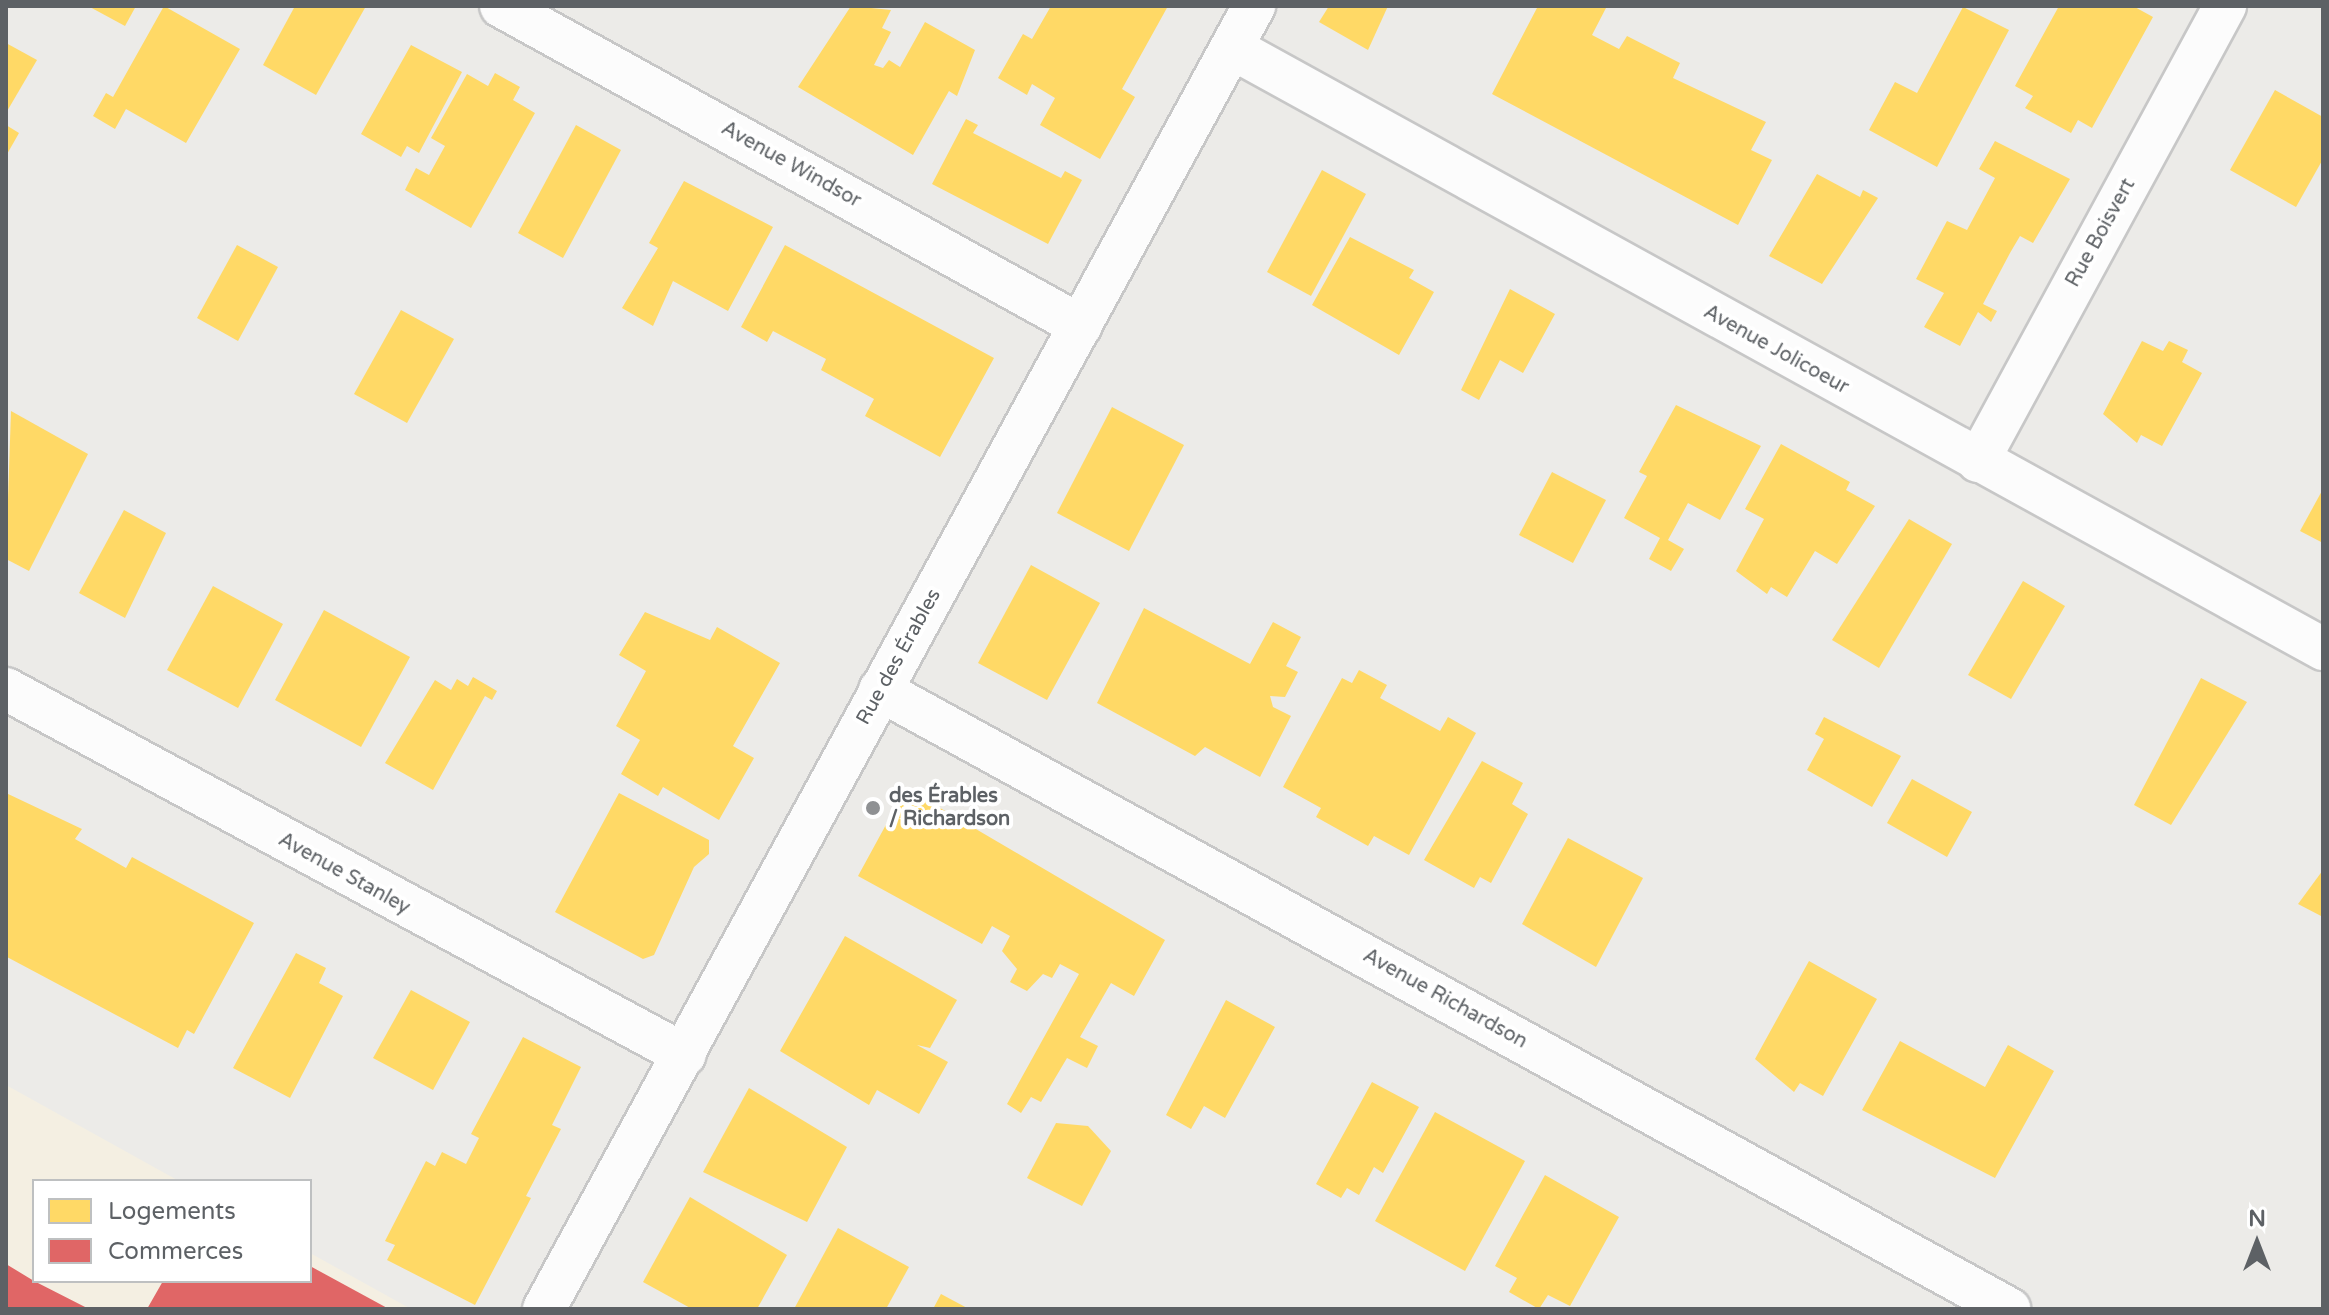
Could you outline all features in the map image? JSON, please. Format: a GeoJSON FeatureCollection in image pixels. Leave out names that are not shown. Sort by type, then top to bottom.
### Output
{"type":"FeatureCollection","features":[{"type":"Feature","properties":{"kind":"street","name":"Avenue Windsor"},"geometry":{"type":"LineString","coordinates":[[501,6],[1081,326]]}},
{"type":"Feature","properties":{"kind":"street","name":"Rue des Érables"},"geometry":{"type":"LineString","coordinates":[[544,1309],[1254,6]]}},
{"type":"Feature","properties":{"kind":"street","name":"Rue Boisvert"},"geometry":{"type":"LineString","coordinates":[[1978,461],[2225,6]]}},
{"type":"Feature","properties":{"kind":"street","name":"Avenue Jolicoeur"},"geometry":{"type":"LineString","coordinates":[[1232,48],[2323,649]]}},
{"type":"Feature","properties":{"kind":"street","name":"Avenue Stanley"},"geometry":{"type":"LineString","coordinates":[[6,689],[685,1055]]}},
{"type":"Feature","properties":{"kind":"street","name":"Avenue Richardson"},"geometry":{"type":"LineString","coordinates":[[880,690],[2009,1309]]}},
{"type":"Feature","properties":{"kind":"shaded area"},"geometry":{"type":"Polygon","coordinates":[[[6,1085],[175,1179],[32,1179],[32,1283],[312,1283],[312,1254],[411,1309],[6,1309],[6,1085]]]}},
{"type":"Feature","properties":{"kind":"building: Logements"},"geometry":{"type":"Polygon","coordinates":[[[88,6],[136,6],[125,26],[88,6]]]}},
{"type":"Feature","properties":{"kind":"building: Logements"},"geometry":{"type":"Polygon","coordinates":[[[164,6],[240,49],[186,143],[126,109],[115,129],[93,116],[106,93],[113,97],[164,6]]]}},
{"type":"Feature","properties":{"kind":"building: Logements"},"geometry":{"type":"Polygon","coordinates":[[[295,6],[366,6],[316,95],[263,65],[295,6]]]}},
{"type":"Feature","properties":{"kind":"building: Logements"},"geometry":{"type":"Polygon","coordinates":[[[851,6],[891,10],[882,28],[891,32],[874,65],[883,68],[889,60],[900,67],[925,22],[975,50],[957,96],[949,91],[913,155],[798,87],[851,6]]]}},
{"type":"Feature","properties":{"kind":"building: Logements"},"geometry":{"type":"Polygon","coordinates":[[[1051,6],[1168,6],[1122,89],[1135,97],[1100,159],[1040,125],[1055,98],[1032,84],[1027,95],[998,78],[1023,34],[1032,39],[1051,6]]]}},
{"type":"Feature","properties":{"kind":"building: Logements"},"geometry":{"type":"Polygon","coordinates":[[[1329,6],[1388,6],[1368,50],[1319,22],[1329,6]]]}},
{"type":"Feature","properties":{"kind":"building: Logements"},"geometry":{"type":"Polygon","coordinates":[[[1538,6],[1607,6],[1592,35],[1619,49],[1627,36],[1680,63],[1673,78],[1766,122],[1751,150],[1772,160],[1738,225],[1492,94],[1538,6]]]}},
{"type":"Feature","properties":{"kind":"building: Logements"},"geometry":{"type":"Polygon","coordinates":[[[2059,6],[2133,6],[2153,17],[2092,128],[2078,120],[2071,133],[2025,108],[2033,96],[2015,86],[2059,6]]]}},
{"type":"Feature","properties":{"kind":"building: Logements"},"geometry":{"type":"Polygon","coordinates":[[[1963,7],[2009,30],[1937,167],[1869,130],[1895,82],[1917,93],[1963,7]]]}},
{"type":"Feature","properties":{"kind":"building: Logements"},"geometry":{"type":"Polygon","coordinates":[[[6,43],[37,60],[6,113],[6,43]]]}},
{"type":"Feature","properties":{"kind":"building: Logements"},"geometry":{"type":"Polygon","coordinates":[[[411,45],[462,72],[419,153],[407,146],[401,157],[361,134],[411,45]]]}},
{"type":"Feature","properties":{"kind":"building: Logements"},"geometry":{"type":"Polygon","coordinates":[[[495,73],[520,87],[513,100],[535,113],[471,228],[405,190],[416,168],[429,175],[445,146],[431,138],[467,74],[488,86],[495,73]]]}},
{"type":"Feature","properties":{"kind":"building: Logements"},"geometry":{"type":"Polygon","coordinates":[[[2275,90],[2323,117],[2323,159],[2296,207],[2230,170],[2275,90]]]}},
{"type":"Feature","properties":{"kind":"building: Logements"},"geometry":{"type":"Polygon","coordinates":[[[966,119],[978,125],[973,133],[1061,178],[1065,171],[1082,180],[1048,244],[932,184],[966,119]]]}},
{"type":"Feature","properties":{"kind":"building: Logements"},"geometry":{"type":"Polygon","coordinates":[[[6,125],[19,133],[6,156],[6,125]]]}},
{"type":"Feature","properties":{"kind":"building: Logements"},"geometry":{"type":"Polygon","coordinates":[[[576,125],[621,150],[563,258],[518,233],[576,125]]]}},
{"type":"Feature","properties":{"kind":"building: Logements"},"geometry":{"type":"Polygon","coordinates":[[[1995,141],[2070,179],[2033,243],[2020,236],[2010,253],[1983,304],[1997,311],[1991,322],[1978,312],[1960,346],[1924,327],[1944,293],[1916,279],[1947,221],[1967,230],[1995,178],[1979,169],[1995,141]]]}},
{"type":"Feature","properties":{"kind":"building: Logements"},"geometry":{"type":"Polygon","coordinates":[[[1322,170],[1366,194],[1311,296],[1267,272],[1322,170]]]}},
{"type":"Feature","properties":{"kind":"building: Logements"},"geometry":{"type":"Polygon","coordinates":[[[1817,174],[1860,197],[1863,190],[1878,198],[1822,284],[1769,256],[1817,174]]]}},
{"type":"Feature","properties":{"kind":"building: Logements"},"geometry":{"type":"Polygon","coordinates":[[[684,181],[773,227],[728,311],[673,281],[653,326],[622,308],[658,248],[649,243],[684,181]]]}},
{"type":"Feature","properties":{"kind":"building: Logements"},"geometry":{"type":"Polygon","coordinates":[[[1350,237],[1414,270],[1409,278],[1434,292],[1399,355],[1312,305],[1350,237]]]}},
{"type":"Feature","properties":{"kind":"building: Logements"},"geometry":{"type":"Polygon","coordinates":[[[237,245],[278,267],[238,341],[197,318],[237,245]]]}},
{"type":"Feature","properties":{"kind":"building: Logements"},"geometry":{"type":"Polygon","coordinates":[[[785,245],[994,358],[940,457],[865,416],[874,399],[821,370],[826,359],[773,331],[767,342],[741,327],[785,245]]]}},
{"type":"Feature","properties":{"kind":"building: Logements"},"geometry":{"type":"Polygon","coordinates":[[[1510,289],[1555,314],[1523,373],[1500,360],[1479,400],[1461,390],[1510,289]]]}},
{"type":"Feature","properties":{"kind":"building: Logements"},"geometry":{"type":"Polygon","coordinates":[[[401,310],[454,339],[407,423],[354,394],[401,310]]]}},
{"type":"Feature","properties":{"kind":"building: Logements"},"geometry":{"type":"Polygon","coordinates":[[[2142,341],[2163,351],[2169,341],[2188,350],[2182,362],[2202,373],[2162,446],[2141,435],[2137,443],[2103,414],[2142,341]]]}},
{"type":"Feature","properties":{"kind":"building: Logements"},"geometry":{"type":"Polygon","coordinates":[[[1676,405],[1761,446],[1720,520],[1688,503],[1668,540],[1684,549],[1671,571],[1649,559],[1660,538],[1624,518],[1647,476],[1639,472],[1676,405]]]}},
{"type":"Feature","properties":{"kind":"building: Logements"},"geometry":{"type":"Polygon","coordinates":[[[1112,407],[1184,445],[1129,551],[1057,513],[1112,407]]]}},
{"type":"Feature","properties":{"kind":"building: Logements"},"geometry":{"type":"Polygon","coordinates":[[[11,411],[88,454],[29,571],[6,559],[11,411]]]}},
{"type":"Feature","properties":{"kind":"building: Logements"},"geometry":{"type":"Polygon","coordinates":[[[1781,444],[1850,482],[1846,490],[1875,506],[1837,564],[1815,551],[1787,597],[1771,587],[1767,594],[1736,571],[1764,519],[1745,509],[1781,444]]]}},
{"type":"Feature","properties":{"kind":"building: Logements"},"geometry":{"type":"Polygon","coordinates":[[[1552,472],[1606,500],[1573,563],[1519,535],[1552,472]]]}},
{"type":"Feature","properties":{"kind":"building: Logements"},"geometry":{"type":"Polygon","coordinates":[[[2323,489],[2323,543],[2300,531],[2323,489]]]}},
{"type":"Feature","properties":{"kind":"building: Logements"},"geometry":{"type":"Polygon","coordinates":[[[124,510],[166,533],[125,618],[79,593],[124,510]]]}},
{"type":"Feature","properties":{"kind":"building: Logements"},"geometry":{"type":"Polygon","coordinates":[[[1909,519],[1952,544],[1879,668],[1832,640],[1909,519]]]}},
{"type":"Feature","properties":{"kind":"building: Logements"},"geometry":{"type":"Polygon","coordinates":[[[1031,565],[1100,603],[1047,700],[978,663],[1031,565]]]}},
{"type":"Feature","properties":{"kind":"building: Logements"},"geometry":{"type":"Polygon","coordinates":[[[2023,581],[2065,606],[2011,699],[1968,675],[2023,581]]]}},
{"type":"Feature","properties":{"kind":"building: Logements"},"geometry":{"type":"Polygon","coordinates":[[[213,586],[283,624],[238,708],[167,670],[213,586]]]}},
{"type":"Feature","properties":{"kind":"building: Logements"},"geometry":{"type":"Polygon","coordinates":[[[1144,608],[1250,664],[1273,622],[1301,637],[1286,666],[1298,672],[1285,697],[1270,696],[1273,707],[1291,716],[1260,777],[1205,747],[1195,756],[1097,703],[1144,608]]]}},
{"type":"Feature","properties":{"kind":"building: Logements"},"geometry":{"type":"Polygon","coordinates":[[[324,610],[410,657],[361,747],[275,700],[324,610]]]}},
{"type":"Feature","properties":{"kind":"building: Logements"},"geometry":{"type":"Polygon","coordinates":[[[645,612],[710,640],[717,627],[780,663],[733,746],[754,758],[719,820],[663,787],[658,796],[621,774],[640,740],[616,726],[646,671],[619,655],[645,612]]]}},
{"type":"Feature","properties":{"kind":"building: Logements"},"geometry":{"type":"Polygon","coordinates":[[[1359,670],[1387,685],[1380,698],[1440,731],[1448,717],[1476,733],[1409,855],[1374,836],[1368,846],[1316,817],[1321,808],[1283,787],[1342,678],[1352,683],[1359,670]]]}},
{"type":"Feature","properties":{"kind":"building: Logements"},"geometry":{"type":"Polygon","coordinates":[[[473,677],[497,691],[492,700],[485,696],[433,790],[385,763],[435,680],[451,690],[457,679],[468,686],[473,677]]]}},
{"type":"Feature","properties":{"kind":"building: Logements"},"geometry":{"type":"Polygon","coordinates":[[[2201,678],[2247,702],[2171,825],[2134,805],[2201,678]]]}},
{"type":"Feature","properties":{"kind":"building: Logements"},"geometry":{"type":"Polygon","coordinates":[[[1824,717],[1901,756],[1872,807],[1807,770],[1824,739],[1815,734],[1824,717]]]}},
{"type":"Feature","properties":{"kind":"building: Logements"},"geometry":{"type":"Polygon","coordinates":[[[1482,761],[1523,783],[1512,804],[1528,814],[1491,883],[1480,877],[1474,888],[1424,860],[1482,761]]]}},
{"type":"Feature","properties":{"kind":"building: Logements"},"geometry":{"type":"Polygon","coordinates":[[[1912,779],[1972,812],[1947,857],[1887,823],[1912,779]]]}},
{"type":"Feature","properties":{"kind":"building: Logements"},"geometry":{"type":"Polygon","coordinates":[[[906,788],[1165,940],[1134,996],[1111,983],[1080,1037],[1098,1046],[1087,1068],[1067,1058],[1041,1102],[1031,1097],[1021,1113],[1007,1104],[1079,974],[1060,964],[1052,978],[1043,974],[1027,991],[1010,982],[1017,969],[1002,951],[1010,936],[992,926],[982,944],[858,876],[906,788]]]}},
{"type":"Feature","properties":{"kind":"building: Logements"},"geometry":{"type":"Polygon","coordinates":[[[6,793],[82,829],[75,839],[126,868],[132,857],[254,923],[194,1034],[187,1030],[178,1048],[7,957],[6,793]]]}},
{"type":"Feature","properties":{"kind":"building: Logements"},"geometry":{"type":"Polygon","coordinates":[[[619,793],[709,840],[709,854],[694,867],[654,955],[643,959],[555,912],[619,793]]]}},
{"type":"Feature","properties":{"kind":"building: Logements"},"geometry":{"type":"Polygon","coordinates":[[[1568,838],[1643,878],[1596,967],[1522,924],[1568,838]]]}},
{"type":"Feature","properties":{"kind":"building: Logements"},"geometry":{"type":"Polygon","coordinates":[[[2323,870],[2323,917],[2298,904],[2323,870]]]}},
{"type":"Feature","properties":{"kind":"building: Logements"},"geometry":{"type":"Polygon","coordinates":[[[845,936],[957,1000],[930,1048],[917,1045],[948,1062],[919,1114],[877,1090],[869,1105],[780,1051],[845,936]]]}},
{"type":"Feature","properties":{"kind":"building: Logements"},"geometry":{"type":"Polygon","coordinates":[[[296,953],[326,968],[319,983],[343,996],[290,1098],[233,1068],[296,953]]]}},
{"type":"Feature","properties":{"kind":"building: Logements"},"geometry":{"type":"Polygon","coordinates":[[[1809,961],[1877,999],[1823,1096],[1800,1083],[1794,1092],[1755,1059],[1809,961]]]}},
{"type":"Feature","properties":{"kind":"building: Logements"},"geometry":{"type":"Polygon","coordinates":[[[411,990],[470,1022],[433,1090],[373,1058],[411,990]]]}},
{"type":"Feature","properties":{"kind":"building: Logements"},"geometry":{"type":"Polygon","coordinates":[[[1226,1000],[1275,1027],[1225,1118],[1204,1106],[1191,1129],[1166,1115],[1226,1000]]]}},
{"type":"Feature","properties":{"kind":"building: Logements"},"geometry":{"type":"Polygon","coordinates":[[[523,1037],[581,1067],[552,1125],[561,1129],[526,1196],[531,1198],[475,1305],[387,1260],[395,1245],[385,1241],[426,1161],[435,1166],[442,1152],[466,1164],[479,1138],[471,1134],[523,1037]]]}},
{"type":"Feature","properties":{"kind":"building: Logements"},"geometry":{"type":"Polygon","coordinates":[[[1900,1041],[1985,1087],[2008,1045],[2054,1071],[1995,1178],[1862,1110],[1900,1041]]]}},
{"type":"Feature","properties":{"kind":"building: Logements"},"geometry":{"type":"Polygon","coordinates":[[[1372,1082],[1419,1107],[1383,1173],[1374,1167],[1359,1195],[1347,1188],[1341,1198],[1316,1184],[1372,1082]]]}},
{"type":"Feature","properties":{"kind":"building: Logements"},"geometry":{"type":"Polygon","coordinates":[[[749,1088],[847,1147],[807,1222],[703,1172],[749,1088]]]}},
{"type":"Feature","properties":{"kind":"building: Logements"},"geometry":{"type":"Polygon","coordinates":[[[1435,1112],[1525,1161],[1465,1271],[1375,1221],[1435,1112]]]}},
{"type":"Feature","properties":{"kind":"building: Logements"},"geometry":{"type":"Polygon","coordinates":[[[1056,1123],[1088,1126],[1111,1151],[1082,1206],[1027,1178],[1056,1123]]]}},
{"type":"Feature","properties":{"kind":"building: Logements"},"geometry":{"type":"Polygon","coordinates":[[[1545,1175],[1619,1217],[1570,1306],[1548,1295],[1539,1309],[1509,1292],[1517,1278],[1495,1266],[1545,1175]]]}},
{"type":"Feature","properties":{"kind":"building: Logements"},"geometry":{"type":"Polygon","coordinates":[[[690,1197],[787,1255],[757,1309],[692,1309],[643,1282],[690,1197]]]}},
{"type":"Feature","properties":{"kind":"building: Logements"},"geometry":{"type":"Polygon","coordinates":[[[838,1228],[909,1267],[886,1309],[794,1309],[838,1228]]]}},
{"type":"Feature","properties":{"kind":"building: Logements"},"geometry":{"type":"Polygon","coordinates":[[[941,1294],[969,1309],[933,1309],[941,1294]]]}},
{"type":"Feature","properties":{"kind":"building: Commerces"},"geometry":{"type":"Polygon","coordinates":[[[6,1264],[32,1280],[32,1283],[38,1283],[89,1309],[6,1309],[6,1264]]]}},
{"type":"Feature","properties":{"kind":"building: Commerces"},"geometry":{"type":"Polygon","coordinates":[[[312,1267],[389,1309],[147,1309],[162,1283],[312,1283],[312,1267]]]}},
{"type":"Feature","properties":{"kind":"place","name":"des Érables / Richardson"},"geometry":{"type":"Point","coordinates":[873,808]}}]}
